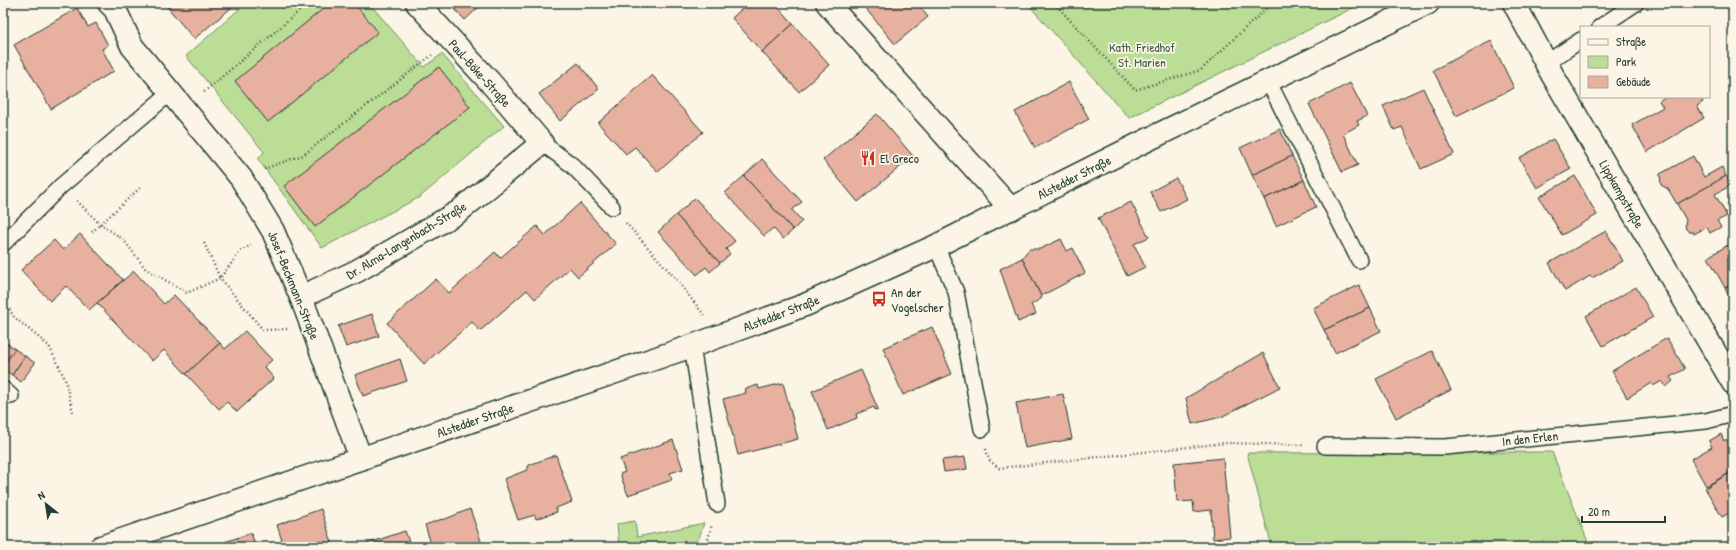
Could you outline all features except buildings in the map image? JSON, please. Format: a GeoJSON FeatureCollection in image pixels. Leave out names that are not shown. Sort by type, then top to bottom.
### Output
{"type":"FeatureCollection","features":[{"type":"Feature","properties":{"kind":"street","name":"Paul-Böke-Straße"},"geometry":{"type":"LineString","coordinates":[[417,3],[490,82],[542,143]]}},
{"type":"Feature","properties":{"kind":"street"},"geometry":{"type":"LineString","coordinates":[[827,3],[1011,209]]}},
{"type":"Feature","properties":{"kind":"street","name":"Alstedder Straße"},"geometry":{"type":"LineString","coordinates":[[101,547],[692,346],[805,305],[936,246],[1139,144],[1428,3]]}},
{"type":"Feature","properties":{"kind":"street","name":"Lippkampstraße"},"geometry":{"type":"LineString","coordinates":[[1514,3],[1546,63],[1733,382]]}},
{"type":"Feature","properties":{"kind":"street","name":"Josef-Beckmann-Straße"},"geometry":{"type":"LineString","coordinates":[[115,5],[132,46],[185,108],[241,178],[273,231],[301,297],[361,459]]}},
{"type":"Feature","properties":{"kind":"street","name":"Dr. Alma-Langenbach-Straße"},"geometry":{"type":"LineString","coordinates":[[301,297],[357,271],[458,212],[542,143]]}},
{"type":"Feature","properties":{"kind":"lane"},"geometry":{"type":"LineString","coordinates":[[1602,26],[1636,3]]}},
{"type":"Feature","properties":{"kind":"lane"},"geometry":{"type":"LineString","coordinates":[[1546,63],[1580,41]]}},
{"type":"Feature","properties":{"kind":"lane"},"geometry":{"type":"LineString","coordinates":[[1268,81],[1359,260]]}},
{"type":"Feature","properties":{"kind":"lane"},"geometry":{"type":"LineString","coordinates":[[3,244],[61,186],[170,92]]}},
{"type":"Feature","properties":{"kind":"lane"},"geometry":{"type":"LineString","coordinates":[[542,143],[572,165],[612,207]]}},
{"type":"Feature","properties":{"kind":"lane"},"geometry":{"type":"LineString","coordinates":[[936,246],[956,292],[982,429]]}},
{"type":"Feature","properties":{"kind":"lane"},"geometry":{"type":"LineString","coordinates":[[692,346],[717,504]]}},
{"type":"Feature","properties":{"kind":"lane","name":"In den Erlen"},"geometry":{"type":"LineString","coordinates":[[1325,446],[1445,447],[1706,421],[1733,414]]}},
{"type":"Feature","properties":{"kind":"path"},"geometry":{"type":"LineString","coordinates":[[185,108],[309,3]]}},
{"type":"Feature","properties":{"kind":"path"},"geometry":{"type":"LineString","coordinates":[[1054,3],[1134,90],[1202,70],[1272,3]]}},
{"type":"Feature","properties":{"kind":"path"},"geometry":{"type":"LineString","coordinates":[[241,178],[303,156],[426,61],[450,39]]}},
{"type":"Feature","properties":{"kind":"path"},"geometry":{"type":"LineString","coordinates":[[61,186],[100,224],[123,239],[145,268],[187,293],[220,278],[241,251],[273,231]]}},
{"type":"Feature","properties":{"kind":"path"},"geometry":{"type":"LineString","coordinates":[[92,232],[140,188]]}},
{"type":"Feature","properties":{"kind":"path"},"geometry":{"type":"LineString","coordinates":[[612,207],[676,279],[721,336]]}},
{"type":"Feature","properties":{"kind":"path"},"geometry":{"type":"LineString","coordinates":[[204,243],[220,278],[263,330],[311,327]]}},
{"type":"Feature","properties":{"kind":"path"},"geometry":{"type":"LineString","coordinates":[[3,299],[14,317],[49,346],[65,379],[73,412]]}},
{"type":"Feature","properties":{"kind":"path"},"geometry":{"type":"LineString","coordinates":[[982,429],[989,460],[999,468],[1225,443],[1325,446]]}},
{"type":"Feature","properties":{"kind":"green space"},"geometry":{"type":"Polygon","coordinates":[[[246,3],[369,3],[424,67],[442,54],[504,126],[420,197],[322,248],[258,159],[264,152],[186,56],[246,3]]]}},
{"type":"Feature","properties":{"kind":"green space","name":"Kath. Friedhof St. Marien"},"geometry":{"type":"Polygon","coordinates":[[[1027,3],[1363,3],[1129,118],[1027,3]]]}},
{"type":"Feature","properties":{"kind":"green space"},"geometry":{"type":"Polygon","coordinates":[[[1552,452],[1590,547],[1272,547],[1247,453],[1552,452]]]}},
{"type":"Feature","properties":{"kind":"green space"},"geometry":{"type":"Polygon","coordinates":[[[635,521],[637,537],[704,523],[696,547],[619,547],[617,524],[635,521]]]}},
{"type":"Feature","properties":{"kind":"place","name":"El Greco"},"geometry":{"type":"Point","coordinates":[868,158]}},
{"type":"Feature","properties":{"kind":"place","name":"An der Vogelscher"},"geometry":{"type":"Point","coordinates":[879,299]}}]}
